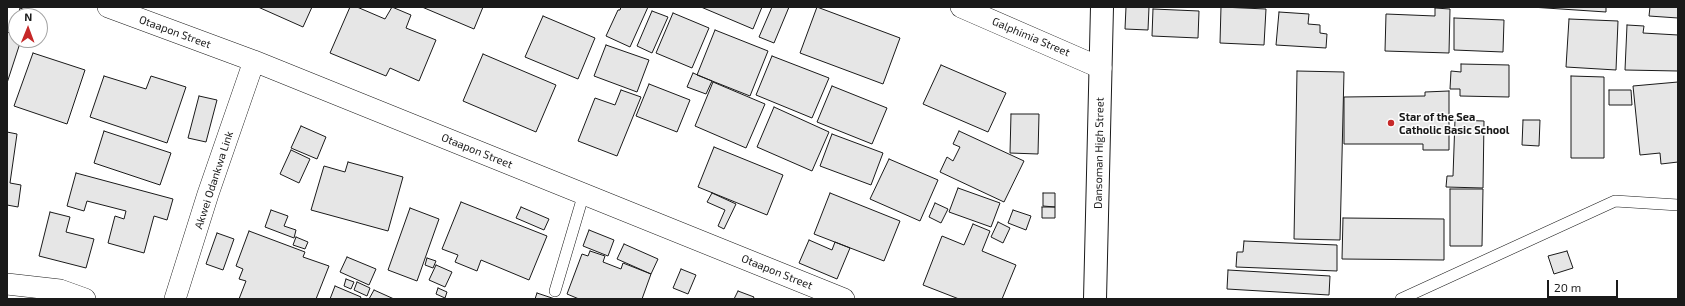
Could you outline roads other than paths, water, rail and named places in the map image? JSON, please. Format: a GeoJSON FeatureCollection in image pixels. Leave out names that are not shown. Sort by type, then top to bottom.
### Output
{"type":"FeatureCollection","features":[{"type":"Feature","properties":{"kind":"street","name":"Otaapon Street"},"geometry":{"type":"LineString","coordinates":[[108,7],[254,61],[844,299]]}},
{"type":"Feature","properties":{"kind":"street","name":"Galphimia Street"},"geometry":{"type":"LineString","coordinates":[[961,7],[1101,68]]}},
{"type":"Feature","properties":{"kind":"street","name":"Dansoman High Street"},"geometry":{"type":"LineString","coordinates":[[1095,299],[1102,7]]}},
{"type":"Feature","properties":{"kind":"street","name":"Akwei Odankwa Link"},"geometry":{"type":"LineString","coordinates":[[175,299],[208,194],[254,61]]}},
{"type":"Feature","properties":{"kind":"street"},"geometry":{"type":"LineString","coordinates":[[7,284],[60,290],[85,299]]}},
{"type":"Feature","properties":{"kind":"lane"},"geometry":{"type":"LineString","coordinates":[[554,291],[584,193]]}},
{"type":"Feature","properties":{"kind":"lane"},"geometry":{"type":"LineString","coordinates":[[1401,299],[1615,201],[1678,204]]}},
{"type":"Feature","properties":{"kind":"place","name":"Star of the Sea Catholic Basic School"},"geometry":{"type":"Point","coordinates":[1391,123]}}]}
